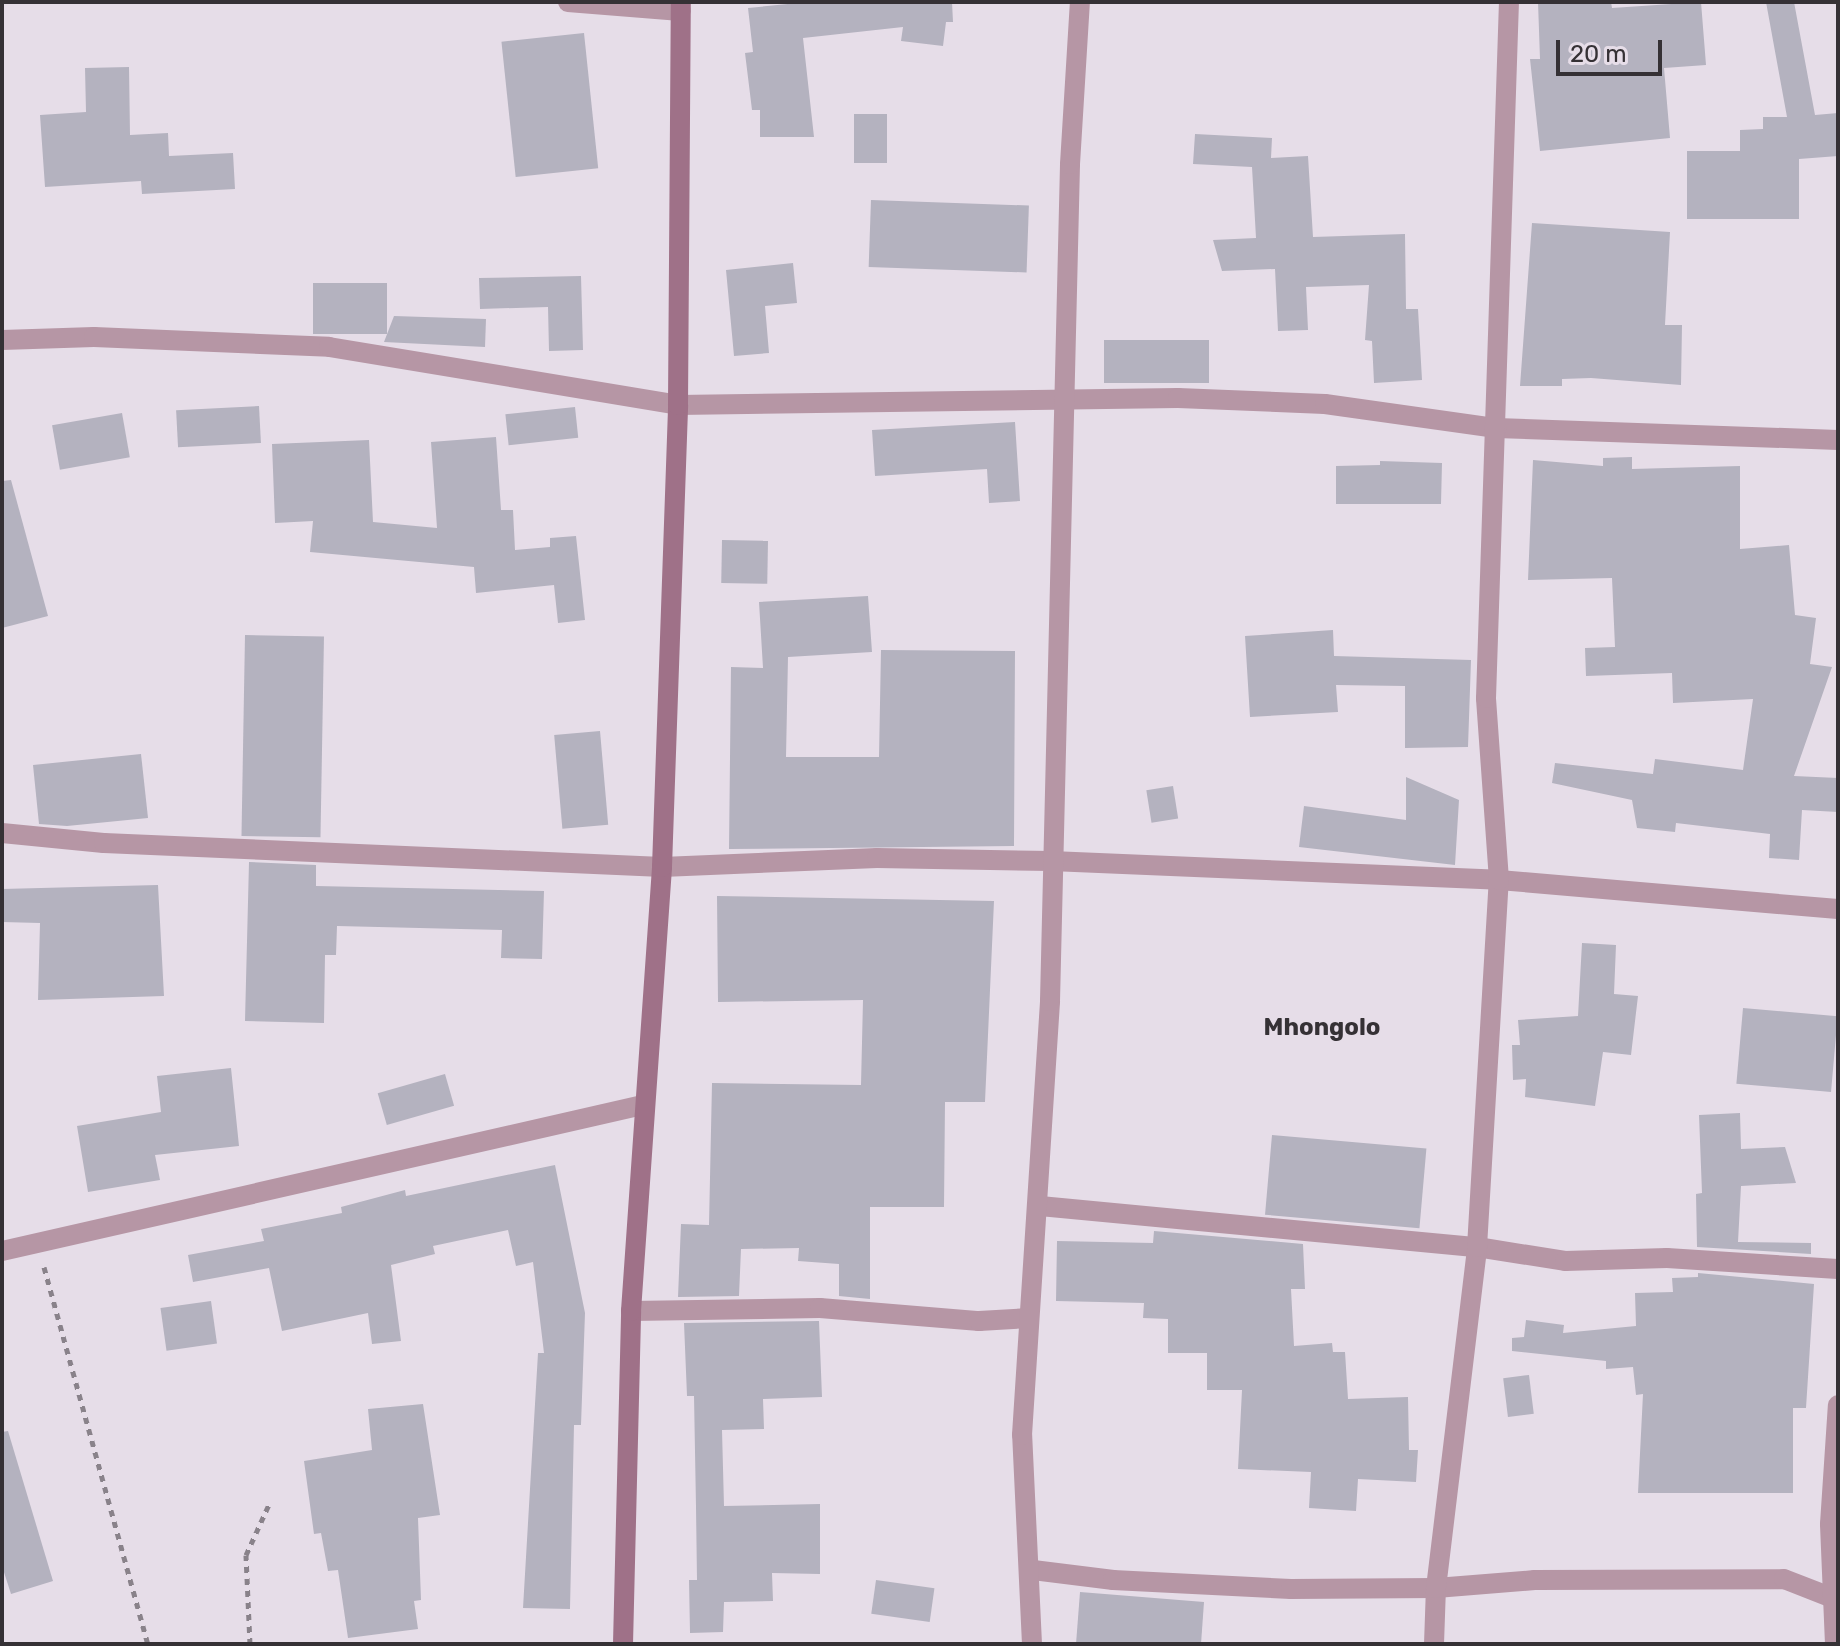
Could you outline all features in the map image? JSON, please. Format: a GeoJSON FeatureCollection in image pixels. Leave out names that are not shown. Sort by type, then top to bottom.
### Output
{"type":"FeatureCollection","features":[{"type":"Feature","properties":{"kind":"street"},"geometry":{"type":"LineString","coordinates":[[568,2],[681,7],[678,405],[662,867],[631,1311],[623,1644]]}},
{"type":"Feature","properties":{"kind":"street"},"geometry":{"type":"LineString","coordinates":[[1032,1644],[1033,1570],[1022,1435],[1040,1206],[1080,2]]}},
{"type":"Feature","properties":{"kind":"street"},"geometry":{"type":"LineString","coordinates":[[1434,1644],[1436,1588],[1477,1247],[1499,880],[1486,698],[1509,2]]}},
{"type":"Feature","properties":{"kind":"street"},"geometry":{"type":"LineString","coordinates":[[2,340],[94,337],[329,347],[678,405],[1178,398],[1325,404],[1496,428],[1838,440]]}},
{"type":"Feature","properties":{"kind":"street"},"geometry":{"type":"LineString","coordinates":[[2,833],[104,843],[662,867],[877,858],[1051,861],[1499,880],[1838,909]]}},
{"type":"Feature","properties":{"kind":"street"},"geometry":{"type":"LineString","coordinates":[[2,1251],[643,1105]]}},
{"type":"Feature","properties":{"kind":"street"},"geometry":{"type":"LineString","coordinates":[[1040,1206],[1477,1247],[1565,1261],[1667,1258],[1838,1269]]}},
{"type":"Feature","properties":{"kind":"street"},"geometry":{"type":"LineString","coordinates":[[631,1311],[820,1308],[979,1321],[1029,1318]]}},
{"type":"Feature","properties":{"kind":"street"},"geometry":{"type":"LineString","coordinates":[[1835,1644],[1838,1405]]}},
{"type":"Feature","properties":{"kind":"street"},"geometry":{"type":"LineString","coordinates":[[1033,1570],[1261,1587],[1436,1588],[1535,1580],[1784,1579],[1834,1598]]}},
{"type":"Feature","properties":{"kind":"path"},"geometry":{"type":"LineString","coordinates":[[37,1243],[148,1644]]}},
{"type":"Feature","properties":{"kind":"path"},"geometry":{"type":"LineString","coordinates":[[250,1644],[246,1555],[270,1502]]}},
{"type":"Feature","properties":{"kind":"building"},"geometry":{"type":"Polygon","coordinates":[[[808,2],[952,2],[953,22],[946,22],[943,46],[901,41],[903,27],[803,38],[814,137],[760,137],[760,110],[752,110],[745,53],[753,52],[748,8],[808,2]]]}},
{"type":"Feature","properties":{"kind":"building"},"geometry":{"type":"Polygon","coordinates":[[[1538,2],[1611,2],[1612,8],[1701,2],[1706,65],[1664,68],[1670,138],[1540,151],[1530,59],[1540,59],[1538,2]]]}},
{"type":"Feature","properties":{"kind":"building"},"geometry":{"type":"Polygon","coordinates":[[[1766,2],[1794,2],[1815,115],[1838,113],[1838,156],[1799,159],[1799,219],[1687,219],[1687,151],[1740,151],[1740,130],[1763,129],[1763,117],[1787,117],[1766,2]]]}},
{"type":"Feature","properties":{"kind":"building"},"geometry":{"type":"Polygon","coordinates":[[[584,33],[598,168],[516,177],[501,42],[584,33]]]}},
{"type":"Feature","properties":{"kind":"building"},"geometry":{"type":"Polygon","coordinates":[[[129,67],[130,135],[168,133],[169,156],[233,153],[235,189],[142,194],[141,181],[45,187],[40,115],[86,112],[85,68],[129,67]]]}},
{"type":"Feature","properties":{"kind":"building"},"geometry":{"type":"Polygon","coordinates":[[[854,114],[887,114],[887,163],[854,163],[854,114]]]}},
{"type":"Feature","properties":{"kind":"building"},"geometry":{"type":"Polygon","coordinates":[[[1195,134],[1272,138],[1271,158],[1308,156],[1313,237],[1405,234],[1406,309],[1418,309],[1422,380],[1374,383],[1372,341],[1365,340],[1369,285],[1306,287],[1308,330],[1278,331],[1275,269],[1222,271],[1213,240],[1256,238],[1252,167],[1193,164],[1195,134]]]}},
{"type":"Feature","properties":{"kind":"building"},"geometry":{"type":"Polygon","coordinates":[[[871,200],[1029,206],[1027,272],[869,267],[871,200]]]}},
{"type":"Feature","properties":{"kind":"building"},"geometry":{"type":"Polygon","coordinates":[[[1532,223],[1670,232],[1665,325],[1682,325],[1681,385],[1591,378],[1562,379],[1562,386],[1520,386],[1532,223]]]}},
{"type":"Feature","properties":{"kind":"building"},"geometry":{"type":"Polygon","coordinates":[[[793,263],[797,303],[765,306],[769,353],[734,356],[726,270],[793,263]]]}},
{"type":"Feature","properties":{"kind":"building"},"geometry":{"type":"Polygon","coordinates":[[[581,276],[583,350],[549,351],[548,307],[480,309],[479,278],[581,276]]]}},
{"type":"Feature","properties":{"kind":"building"},"geometry":{"type":"Polygon","coordinates":[[[313,283],[387,283],[387,334],[313,334],[313,283]]]}},
{"type":"Feature","properties":{"kind":"building"},"geometry":{"type":"Polygon","coordinates":[[[394,316],[486,319],[485,347],[384,342],[394,316]]]}},
{"type":"Feature","properties":{"kind":"building"},"geometry":{"type":"Polygon","coordinates":[[[1104,340],[1209,340],[1209,383],[1104,383],[1104,340]]]}},
{"type":"Feature","properties":{"kind":"building"},"geometry":{"type":"Polygon","coordinates":[[[259,406],[261,443],[178,447],[176,410],[259,406]]]}},
{"type":"Feature","properties":{"kind":"building"},"geometry":{"type":"Polygon","coordinates":[[[575,407],[578,438],[509,445],[505,414],[575,407]]]}},
{"type":"Feature","properties":{"kind":"building"},"geometry":{"type":"Polygon","coordinates":[[[122,413],[130,457],[60,470],[52,425],[122,413]]]}},
{"type":"Feature","properties":{"kind":"building"},"geometry":{"type":"Polygon","coordinates":[[[1015,422],[1020,501],[989,503],[987,469],[875,476],[872,430],[1015,422]]]}},
{"type":"Feature","properties":{"kind":"building"},"geometry":{"type":"Polygon","coordinates":[[[496,437],[501,510],[513,510],[515,550],[550,547],[550,538],[576,536],[585,620],[558,623],[554,585],[476,593],[474,567],[310,552],[313,521],[275,523],[272,444],[369,440],[373,522],[437,528],[431,442],[496,437]]]}},
{"type":"Feature","properties":{"kind":"building"},"geometry":{"type":"Polygon","coordinates":[[[1632,457],[1632,469],[1740,466],[1740,549],[1789,545],[1795,615],[1816,618],[1810,664],[1832,667],[1794,776],[1838,778],[1838,812],[1802,810],[1799,860],[1769,858],[1770,834],[1676,823],[1675,832],[1637,828],[1632,800],[1552,783],[1555,763],[1653,774],[1655,759],[1743,770],[1753,699],[1673,703],[1672,673],[1586,676],[1585,648],[1615,647],[1612,578],[1528,580],[1533,460],[1603,466],[1603,458],[1632,457]]]}},
{"type":"Feature","properties":{"kind":"building"},"geometry":{"type":"Polygon","coordinates":[[[1380,461],[1442,463],[1441,504],[1336,504],[1336,466],[1380,465],[1380,461]]]}},
{"type":"Feature","properties":{"kind":"building"},"geometry":{"type":"Polygon","coordinates":[[[11,480],[48,616],[2,628],[2,481],[11,480]]]}},
{"type":"Feature","properties":{"kind":"building"},"geometry":{"type":"Polygon","coordinates":[[[722,540],[768,541],[767,584],[721,583],[722,540]]]}},
{"type":"Feature","properties":{"kind":"building"},"geometry":{"type":"Polygon","coordinates":[[[868,596],[872,652],[788,657],[786,757],[879,757],[881,650],[1015,651],[1014,846],[729,849],[731,667],[763,668],[759,602],[868,596]]]}},
{"type":"Feature","properties":{"kind":"building"},"geometry":{"type":"Polygon","coordinates":[[[1333,630],[1334,656],[1471,660],[1468,747],[1405,748],[1405,686],[1336,685],[1338,712],[1250,717],[1245,636],[1333,630]]]}},
{"type":"Feature","properties":{"kind":"building"},"geometry":{"type":"Polygon","coordinates":[[[245,635],[324,636],[320,837],[241,836],[245,635]]]}},
{"type":"Feature","properties":{"kind":"building"},"geometry":{"type":"Polygon","coordinates":[[[600,731],[608,825],[562,829],[554,735],[600,731]]]}},
{"type":"Feature","properties":{"kind":"building"},"geometry":{"type":"Polygon","coordinates":[[[141,754],[148,818],[67,826],[39,824],[33,765],[141,754]]]}},
{"type":"Feature","properties":{"kind":"building"},"geometry":{"type":"Polygon","coordinates":[[[1406,777],[1459,800],[1455,865],[1299,847],[1304,806],[1406,820],[1406,777]]]}},
{"type":"Feature","properties":{"kind":"building"},"geometry":{"type":"Polygon","coordinates":[[[1173,786],[1178,819],[1151,823],[1146,790],[1173,786]]]}},
{"type":"Feature","properties":{"kind":"building"},"geometry":{"type":"Polygon","coordinates":[[[249,862],[316,865],[316,886],[544,891],[542,959],[501,958],[502,930],[337,926],[336,955],[325,955],[324,1023],[245,1021],[249,862]]]}},
{"type":"Feature","properties":{"kind":"building"},"geometry":{"type":"Polygon","coordinates":[[[158,885],[164,996],[38,1000],[40,923],[2,922],[2,889],[158,885]]]}},
{"type":"Feature","properties":{"kind":"building"},"geometry":{"type":"Polygon","coordinates":[[[717,896],[994,901],[985,1102],[945,1102],[944,1207],[870,1207],[870,1299],[839,1296],[839,1264],[798,1261],[799,1248],[741,1249],[739,1296],[678,1297],[681,1224],[709,1225],[712,1083],[861,1085],[863,1000],[718,1002],[717,896]]]}},
{"type":"Feature","properties":{"kind":"building"},"geometry":{"type":"Polygon","coordinates":[[[1582,943],[1616,945],[1614,994],[1638,996],[1631,1055],[1603,1052],[1595,1106],[1525,1097],[1526,1079],[1513,1080],[1512,1045],[1520,1045],[1518,1020],[1578,1016],[1582,943]]]}},
{"type":"Feature","properties":{"kind":"building"},"geometry":{"type":"Polygon","coordinates":[[[1743,1008],[1838,1016],[1831,1092],[1736,1084],[1743,1008]]]}},
{"type":"Feature","properties":{"kind":"building"},"geometry":{"type":"Polygon","coordinates":[[[231,1068],[239,1146],[155,1155],[160,1180],[88,1192],[77,1126],[161,1112],[157,1076],[231,1068]]]}},
{"type":"Feature","properties":{"kind":"building"},"geometry":{"type":"Polygon","coordinates":[[[445,1074],[454,1106],[387,1125],[378,1093],[445,1074]]]}},
{"type":"Feature","properties":{"kind":"building"},"geometry":{"type":"Polygon","coordinates":[[[1740,1113],[1741,1149],[1785,1147],[1796,1183],[1741,1186],[1738,1242],[1811,1243],[1811,1254],[1697,1247],[1696,1194],[1702,1193],[1699,1115],[1740,1113]]]}},
{"type":"Feature","properties":{"kind":"building"},"geometry":{"type":"Polygon","coordinates":[[[1272,1135],[1426,1149],[1419,1228],[1265,1215],[1272,1135]]]}},
{"type":"Feature","properties":{"kind":"building"},"geometry":{"type":"Polygon","coordinates":[[[555,1165],[585,1313],[581,1425],[574,1425],[570,1609],[523,1608],[538,1353],[544,1353],[533,1262],[516,1266],[508,1230],[433,1246],[435,1254],[391,1265],[401,1341],[372,1344],[368,1313],[282,1331],[269,1268],[193,1282],[188,1255],[264,1241],[261,1229],[342,1213],[341,1207],[405,1190],[406,1196],[555,1165]]]}},
{"type":"Feature","properties":{"kind":"building"},"geometry":{"type":"Polygon","coordinates":[[[1154,1231],[1303,1244],[1305,1289],[1291,1289],[1294,1346],[1332,1343],[1333,1352],[1345,1352],[1348,1399],[1408,1397],[1409,1450],[1418,1450],[1416,1482],[1358,1479],[1356,1511],[1309,1508],[1311,1472],[1238,1469],[1242,1390],[1207,1390],[1207,1353],[1168,1353],[1168,1319],[1143,1318],[1144,1303],[1056,1301],[1057,1241],[1153,1243],[1154,1231]]]}},
{"type":"Feature","properties":{"kind":"building"},"geometry":{"type":"Polygon","coordinates":[[[1698,1273],[1814,1284],[1806,1408],[1793,1408],[1793,1493],[1638,1493],[1643,1394],[1636,1395],[1633,1367],[1606,1369],[1606,1361],[1512,1351],[1512,1338],[1524,1337],[1526,1320],[1564,1325],[1563,1333],[1636,1326],[1635,1293],[1673,1292],[1672,1278],[1698,1277],[1698,1273]]]}},
{"type":"Feature","properties":{"kind":"building"},"geometry":{"type":"Polygon","coordinates":[[[211,1301],[217,1344],[166,1351],[160,1308],[211,1301]]]}},
{"type":"Feature","properties":{"kind":"building"},"geometry":{"type":"Polygon","coordinates":[[[819,1321],[822,1397],[763,1399],[764,1429],[722,1430],[724,1506],[820,1504],[820,1574],[772,1573],[773,1601],[724,1602],[723,1632],[690,1633],[689,1580],[697,1580],[694,1396],[687,1396],[684,1323],[819,1321]]]}},
{"type":"Feature","properties":{"kind":"building"},"geometry":{"type":"Polygon","coordinates":[[[1529,1375],[1534,1414],[1508,1417],[1503,1378],[1529,1375]]]}},
{"type":"Feature","properties":{"kind":"building"},"geometry":{"type":"Polygon","coordinates":[[[423,1404],[440,1515],[418,1518],[421,1600],[414,1601],[418,1629],[348,1638],[338,1570],[328,1571],[321,1533],[314,1534],[304,1461],[372,1450],[368,1409],[423,1404]]]}},
{"type":"Feature","properties":{"kind":"building"},"geometry":{"type":"Polygon","coordinates":[[[8,1431],[53,1581],[11,1594],[2,1566],[2,1432],[8,1431]]]}},
{"type":"Feature","properties":{"kind":"building"},"geometry":{"type":"Polygon","coordinates":[[[876,1580],[934,1588],[930,1622],[871,1614],[876,1580]]]}},
{"type":"Feature","properties":{"kind":"building"},"geometry":{"type":"Polygon","coordinates":[[[1080,1592],[1204,1602],[1201,1644],[1076,1644],[1080,1592]]]}},
{"type":"Feature","properties":{"kind":"district","name":"Mhongolo"},"geometry":{"type":"Point","coordinates":[1322,1028]}}]}
